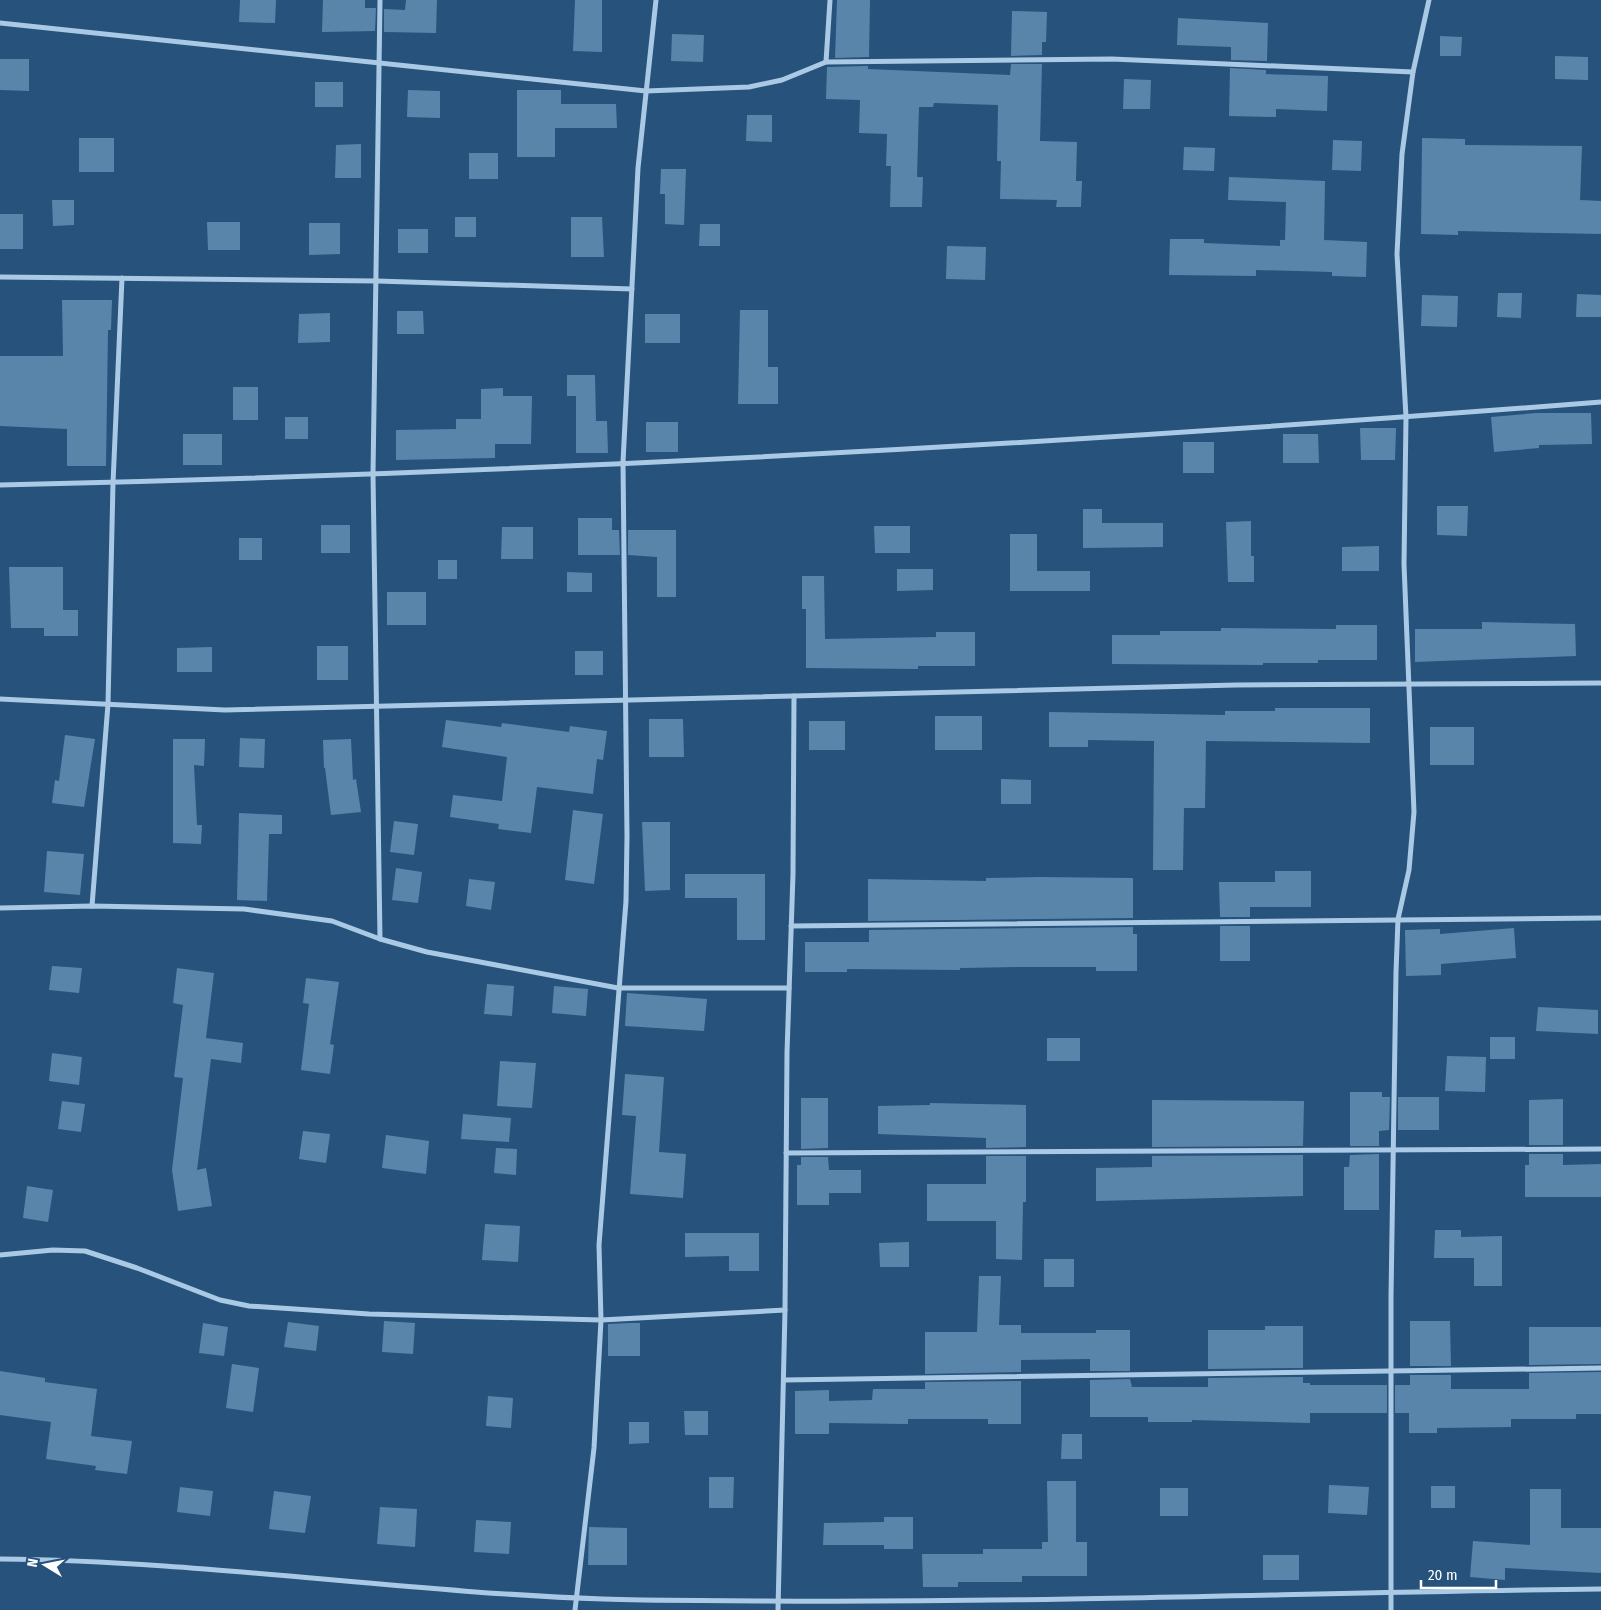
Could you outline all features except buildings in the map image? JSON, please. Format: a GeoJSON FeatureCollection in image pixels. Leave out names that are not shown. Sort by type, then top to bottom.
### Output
{"type":"FeatureCollection","features":[{"type":"Feature","properties":{"kind":"street"},"geometry":{"type":"LineString","coordinates":[[380,0],[373,474],[378,706],[380,939]]}},
{"type":"Feature","properties":{"kind":"street"},"geometry":{"type":"LineString","coordinates":[[575,1610],[594,1448],[601,1320],[599,1245],[626,901],[623,462],[638,168],[656,0]]}},
{"type":"Feature","properties":{"kind":"street"},"geometry":{"type":"LineString","coordinates":[[826,62],[830,0]]}},
{"type":"Feature","properties":{"kind":"street"},"geometry":{"type":"LineString","coordinates":[[1391,1610],[1393,1151],[1398,919],[1409,870],[1414,812],[1404,564],[1406,416],[1397,254],[1402,154],[1413,72],[1429,0]]}},
{"type":"Feature","properties":{"kind":"street"},"geometry":{"type":"LineString","coordinates":[[0,23],[646,91],[748,87],[782,80],[826,62],[1112,59],[1413,72]]}},
{"type":"Feature","properties":{"kind":"street"},"geometry":{"type":"LineString","coordinates":[[0,277],[377,281],[632,289]]}},
{"type":"Feature","properties":{"kind":"street"},"geometry":{"type":"LineString","coordinates":[[92,906],[108,704],[113,483],[122,278]]}},
{"type":"Feature","properties":{"kind":"street"},"geometry":{"type":"LineString","coordinates":[[0,485],[373,474],[983,446],[1601,402]]}},
{"type":"Feature","properties":{"kind":"street"},"geometry":{"type":"LineString","coordinates":[[0,699],[225,710],[1236,685],[1601,683]]}},
{"type":"Feature","properties":{"kind":"street"},"geometry":{"type":"LineString","coordinates":[[778,1610],[786,1310],[786,1153],[794,696]]}},
{"type":"Feature","properties":{"kind":"street"},"geometry":{"type":"LineString","coordinates":[[0,908],[92,906],[244,909],[332,921],[380,939],[427,952],[618,988],[789,988]]}},
{"type":"Feature","properties":{"kind":"street"},"geometry":{"type":"LineString","coordinates":[[791,926],[1601,918]]}},
{"type":"Feature","properties":{"kind":"street"},"geometry":{"type":"LineString","coordinates":[[786,1153],[1601,1149]]}},
{"type":"Feature","properties":{"kind":"street"},"geometry":{"type":"LineString","coordinates":[[0,1255],[53,1250],[85,1251],[137,1268],[220,1300],[249,1306],[369,1314],[601,1320],[786,1310]]}},
{"type":"Feature","properties":{"kind":"street"},"geometry":{"type":"LineString","coordinates":[[784,1380],[1601,1368]]}},
{"type":"Feature","properties":{"kind":"street"},"geometry":{"type":"LineString","coordinates":[[0,1559],[278,1574],[576,1598],[778,1601],[1185,1598],[1601,1589]]}}]}
